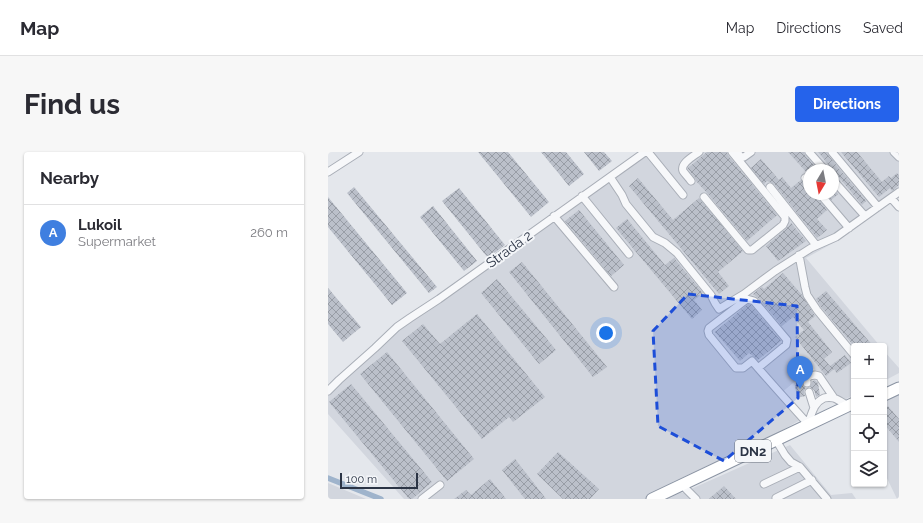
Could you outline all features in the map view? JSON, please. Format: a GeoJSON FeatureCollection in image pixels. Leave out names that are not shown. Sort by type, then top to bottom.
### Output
{"type":"FeatureCollection","features":[{"type":"Feature","properties":{"kind":"highway"},"geometry":{"type":"LineString","coordinates":[[887,387],[899,381]]}},
{"type":"Feature","properties":{"kind":"highway"},"geometry":{"type":"LineString","coordinates":[[887,394],[899,388]]}},
{"type":"Feature","properties":{"kind":"highway","name":"DN2"},"geometry":{"type":"LineString","coordinates":[[652,499],[808,424],[851,406]]}},
{"type":"Feature","properties":{"kind":"highway","name":"DN2"},"geometry":{"type":"LineString","coordinates":[[665,499],[691,496],[779,445],[851,407]]}},
{"type":"Feature","properties":{"kind":"lane"},"geometry":{"type":"LineString","coordinates":[[328,172],[359,152]]}},
{"type":"Feature","properties":{"kind":"lane"},"geometry":{"type":"LineString","coordinates":[[647,152],[683,195]]}},
{"type":"Feature","properties":{"kind":"lane","name":"Strada 2"},"geometry":{"type":"LineString","coordinates":[[328,391],[403,322],[439,299],[582,196],[647,152]]}},
{"type":"Feature","properties":{"kind":"lane"},"geometry":{"type":"LineString","coordinates":[[691,181],[683,170],[683,167],[684,164],[699,152]]}},
{"type":"Feature","properties":{"kind":"lane"},"geometry":{"type":"LineString","coordinates":[[704,197],[748,250],[752,250],[783,225],[785,217],[732,152]]}},
{"type":"Feature","properties":{"kind":"lane"},"geometry":{"type":"LineString","coordinates":[[737,152],[741,157],[744,157],[751,152]]}},
{"type":"Feature","properties":{"kind":"lane"},"geometry":{"type":"LineString","coordinates":[[809,152],[820,164]]}},
{"type":"Feature","properties":{"kind":"lane"},"geometry":{"type":"LineString","coordinates":[[832,152],[878,207]]}},
{"type":"Feature","properties":{"kind":"lane"},"geometry":{"type":"LineString","coordinates":[[894,152],[899,158]]}},
{"type":"Feature","properties":{"kind":"lane"},"geometry":{"type":"LineString","coordinates":[[610,177],[626,204],[653,237],[665,243],[677,253],[712,295],[715,303],[720,309],[799,255],[816,245],[836,237],[899,192]]}},
{"type":"Feature","properties":{"kind":"lane"},"geometry":{"type":"LineString","coordinates":[[770,187],[816,245]]}},
{"type":"Feature","properties":{"kind":"lane"},"geometry":{"type":"LineString","coordinates":[[839,187],[865,216]]}},
{"type":"Feature","properties":{"kind":"lane"},"geometry":{"type":"LineString","coordinates":[[582,196],[629,254]]}},
{"type":"Feature","properties":{"kind":"lane"},"geometry":{"type":"LineString","coordinates":[[891,198],[899,206]]}},
{"type":"Feature","properties":{"kind":"lane"},"geometry":{"type":"LineString","coordinates":[[825,200],[849,228]]}},
{"type":"Feature","properties":{"kind":"lane"},"geometry":{"type":"LineString","coordinates":[[554,216],[614,287]]}},
{"type":"Feature","properties":{"kind":"lane"},"geometry":{"type":"LineString","coordinates":[[799,255],[807,295],[817,310],[851,351]]}},
{"type":"Feature","properties":{"kind":"lane"},"geometry":{"type":"LineString","coordinates":[[758,368],[786,345],[787,340],[754,300],[748,299],[709,328],[708,331],[709,335],[736,368],[743,368],[752,361],[758,368],[808,424],[814,408],[822,399],[828,397],[834,398],[851,406]]}},
{"type":"Feature","properties":{"kind":"lane"},"geometry":{"type":"LineString","coordinates":[[807,383],[809,376],[819,376],[834,398]]}},
{"type":"Feature","properties":{"kind":"lane"},"geometry":{"type":"LineString","coordinates":[[809,392],[814,408]]}},
{"type":"Feature","properties":{"kind":"lane"},"geometry":{"type":"LineString","coordinates":[[779,445],[791,462],[800,467],[827,499]]}},
{"type":"Feature","properties":{"kind":"lane"},"geometry":{"type":"LineString","coordinates":[[764,484],[800,467]]}},
{"type":"Feature","properties":{"kind":"lane"},"geometry":{"type":"LineString","coordinates":[[776,498],[812,480]]}},
{"type":"Feature","properties":{"kind":"lane"},"geometry":{"type":"LineString","coordinates":[[422,499],[440,485]]}},
{"type":"Feature","properties":{"kind":"highlighted area"},"geometry":{"type":"Polygon","coordinates":[[[688,294],[797,306],[798,398],[724,461],[658,426],[653,331],[688,294]]]}},
{"type":"Feature","properties":{"kind":"shaded area"},"geometry":{"type":"Polygon","coordinates":[[[645,152],[899,152],[899,196],[835,242],[806,258],[877,343],[851,343],[851,396],[842,401],[812,367],[780,394],[802,419],[777,433],[673,482],[682,493],[790,445],[831,495],[852,493],[856,499],[404,499],[328,414],[328,391],[397,327],[645,152]]]}},
{"type":"Feature","properties":{"kind":"shaded area"},"geometry":{"type":"Polygon","coordinates":[[[887,354],[899,368],[899,373],[887,379],[887,354]]]}},
{"type":"Feature","properties":{"kind":"shaded area"},"geometry":{"type":"Polygon","coordinates":[[[899,393],[899,499],[897,499],[887,478],[887,399],[899,393]]]}},
{"type":"Feature","properties":{"kind":"shaded area"},"geometry":{"type":"Polygon","coordinates":[[[328,483],[366,499],[328,499],[328,483]]]}},
{"type":"Feature","properties":{"kind":"building"},"geometry":{"type":"Polygon","coordinates":[[[478,152],[508,152],[549,202],[531,217],[478,152]]]}},
{"type":"Feature","properties":{"kind":"building"},"geometry":{"type":"Polygon","coordinates":[[[541,152],[566,152],[584,174],[569,186],[541,152]]]}},
{"type":"Feature","properties":{"kind":"building"},"geometry":{"type":"Polygon","coordinates":[[[584,152],[604,152],[612,161],[599,171],[584,152]]]}},
{"type":"Feature","properties":{"kind":"building"},"geometry":{"type":"Polygon","coordinates":[[[707,152],[727,152],[777,215],[747,241],[696,181],[688,169],[707,152]]]}},
{"type":"Feature","properties":{"kind":"building"},"geometry":{"type":"Polygon","coordinates":[[[788,152],[804,152],[813,164],[803,164],[803,168],[788,152]]]}},
{"type":"Feature","properties":{"kind":"building"},"geometry":{"type":"Polygon","coordinates":[[[818,152],[827,152],[835,164],[828,164],[818,152]]]}},
{"type":"Feature","properties":{"kind":"building"},"geometry":{"type":"Polygon","coordinates":[[[841,152],[857,152],[882,182],[889,176],[891,178],[897,173],[899,175],[899,185],[892,191],[890,188],[879,197],[841,152]]]}},
{"type":"Feature","properties":{"kind":"building"},"geometry":{"type":"Polygon","coordinates":[[[761,159],[779,180],[782,177],[791,188],[801,180],[803,182],[803,200],[819,200],[827,210],[817,219],[827,230],[817,238],[774,184],[767,181],[764,184],[751,168],[761,159]]]}},
{"type":"Feature","properties":{"kind":"building"},"geometry":{"type":"Polygon","coordinates":[[[839,168],[866,201],[862,205],[839,177],[839,168]]]}},
{"type":"Feature","properties":{"kind":"building"},"geometry":{"type":"Polygon","coordinates":[[[638,178],[673,220],[699,198],[743,251],[718,272],[729,286],[719,294],[629,186],[638,178]]]}},
{"type":"Feature","properties":{"kind":"building"},"geometry":{"type":"Polygon","coordinates":[[[354,187],[437,287],[429,293],[347,193],[354,187]]]}},
{"type":"Feature","properties":{"kind":"building"},"geometry":{"type":"Polygon","coordinates":[[[459,188],[505,245],[488,258],[442,201],[459,188]]]}},
{"type":"Feature","properties":{"kind":"building"},"geometry":{"type":"Polygon","coordinates":[[[328,197],[407,293],[392,305],[328,227],[328,197]]]}},
{"type":"Feature","properties":{"kind":"building"},"geometry":{"type":"Polygon","coordinates":[[[433,206],[477,261],[464,271],[420,217],[433,206]]]}},
{"type":"Feature","properties":{"kind":"building"},"geometry":{"type":"Polygon","coordinates":[[[579,210],[624,265],[611,276],[565,221],[579,210]]]}},
{"type":"Feature","properties":{"kind":"building"},"geometry":{"type":"Polygon","coordinates":[[[627,219],[665,265],[674,258],[703,293],[694,300],[702,310],[692,319],[616,228],[627,219]]]}},
{"type":"Feature","properties":{"kind":"building"},"geometry":{"type":"Polygon","coordinates":[[[791,223],[806,241],[778,261],[766,246],[791,223]]]}},
{"type":"Feature","properties":{"kind":"building"},"geometry":{"type":"Polygon","coordinates":[[[522,262],[607,367],[593,377],[509,272],[522,262]]]}},
{"type":"Feature","properties":{"kind":"building"},"geometry":{"type":"Polygon","coordinates":[[[783,273],[802,295],[815,316],[808,322],[832,352],[824,359],[830,366],[845,355],[851,363],[837,373],[834,369],[826,376],[795,337],[804,330],[793,317],[782,326],[753,294],[762,287],[764,289],[783,273]]]}},
{"type":"Feature","properties":{"kind":"building"},"geometry":{"type":"Polygon","coordinates":[[[497,279],[556,350],[539,364],[481,293],[497,279]]]}},
{"type":"Feature","properties":{"kind":"building"},"geometry":{"type":"Polygon","coordinates":[[[328,288],[361,327],[343,342],[328,324],[328,288]]]}},
{"type":"Feature","properties":{"kind":"building"},"geometry":{"type":"Polygon","coordinates":[[[826,291],[870,343],[851,343],[816,299],[826,291]]]}},
{"type":"Feature","properties":{"kind":"building"},"geometry":{"type":"Polygon","coordinates":[[[748,304],[751,305],[781,341],[758,360],[749,353],[740,361],[715,332],[748,304]]]}},
{"type":"Feature","properties":{"kind":"building"},"geometry":{"type":"Polygon","coordinates":[[[477,314],[545,397],[513,422],[509,417],[482,439],[402,341],[423,324],[440,344],[477,314]]]}},
{"type":"Feature","properties":{"kind":"building"},"geometry":{"type":"Polygon","coordinates":[[[387,352],[474,459],[447,481],[360,374],[387,352]]]}},
{"type":"Feature","properties":{"kind":"building"},"geometry":{"type":"Polygon","coordinates":[[[815,380],[818,383],[820,395],[816,397],[814,390],[810,387],[812,381],[815,380]]]}},
{"type":"Feature","properties":{"kind":"building"},"geometry":{"type":"Polygon","coordinates":[[[351,384],[432,482],[412,499],[409,499],[329,402],[351,384]]]}},
{"type":"Feature","properties":{"kind":"building"},"geometry":{"type":"Polygon","coordinates":[[[802,384],[806,388],[804,391],[805,396],[797,398],[795,385],[802,384]]]}},
{"type":"Feature","properties":{"kind":"building"},"geometry":{"type":"Polygon","coordinates":[[[888,406],[899,419],[899,442],[887,428],[888,406]]]}},
{"type":"Feature","properties":{"kind":"building"},"geometry":{"type":"Polygon","coordinates":[[[558,452],[599,489],[590,499],[563,499],[537,474],[558,452]]]}},
{"type":"Feature","properties":{"kind":"building"},"geometry":{"type":"Polygon","coordinates":[[[515,459],[546,499],[525,499],[502,470],[515,459]]]}},
{"type":"Feature","properties":{"kind":"building"},"geometry":{"type":"Polygon","coordinates":[[[490,479],[506,499],[454,499],[466,490],[471,495],[490,479]]]}},
{"type":"Feature","properties":{"kind":"building"},"geometry":{"type":"Polygon","coordinates":[[[724,486],[736,499],[709,499],[724,486]]]}},
{"type":"Feature","properties":{"kind":"waterway"},"geometry":{"type":"LineString","coordinates":[[328,478],[381,499]]}},
{"type":"Feature","properties":{"kind":"place","name":"Lukoil"},"geometry":{"type":"Point","coordinates":[800,389]}}]}
